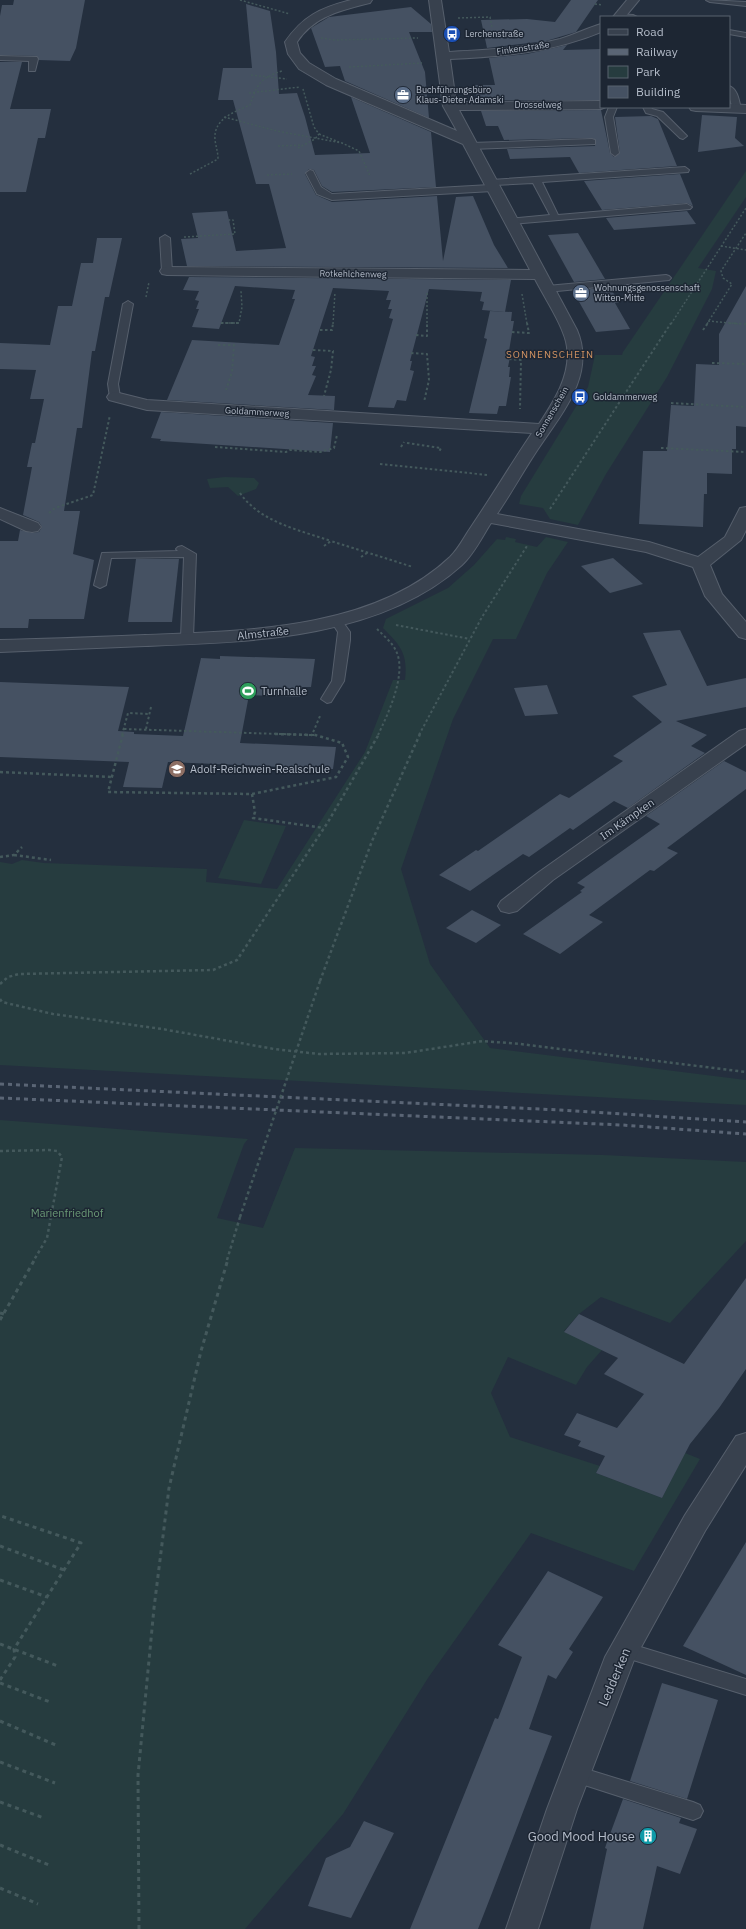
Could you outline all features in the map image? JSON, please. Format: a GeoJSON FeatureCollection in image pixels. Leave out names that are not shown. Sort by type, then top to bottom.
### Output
{"type":"FeatureCollection","features":[{"type":"Feature","properties":{"kind":"street"},"geometry":{"type":"LineString","coordinates":[[366,0],[339,6],[312,19],[302,26],[295,34],[291,42],[294,54],[308,69],[469,143]]}},
{"type":"Feature","properties":{"kind":"street","name":"Sonnenschein"},"geometry":{"type":"LineString","coordinates":[[435,0],[450,106],[569,330],[575,346],[573,372],[564,395],[487,517]]}},
{"type":"Feature","properties":{"kind":"street"},"geometry":{"type":"LineString","coordinates":[[625,16],[633,0]]}},
{"type":"Feature","properties":{"kind":"street","name":"Finkenstraße"},"geometry":{"type":"LineString","coordinates":[[443,59],[532,48],[579,38],[600,28]]}},
{"type":"Feature","properties":{"kind":"street","name":"Drosselweg"},"geometry":{"type":"LineString","coordinates":[[450,106],[600,105]]}},
{"type":"Feature","properties":{"kind":"street"},"geometry":{"type":"LineString","coordinates":[[719,108],[742,109]]}},
{"type":"Feature","properties":{"kind":"street","name":"Rotkehlchenweg"},"geometry":{"type":"LineString","coordinates":[[167,271],[520,276],[543,282]]}},
{"type":"Feature","properties":{"kind":"street","name":"Goldammerweg"},"geometry":{"type":"LineString","coordinates":[[115,397],[147,405],[542,429]]}},
{"type":"Feature","properties":{"kind":"street"},"geometry":{"type":"LineString","coordinates":[[700,564],[732,540],[746,512]]}},
{"type":"Feature","properties":{"kind":"street"},"geometry":{"type":"LineString","coordinates":[[0,513],[32,527]]}},
{"type":"Feature","properties":{"kind":"street"},"geometry":{"type":"LineString","coordinates":[[487,517],[649,547],[700,564],[714,596],[746,633]]}},
{"type":"Feature","properties":{"kind":"street","name":"Almstraße"},"geometry":{"type":"LineString","coordinates":[[0,646],[260,634],[298,629],[336,620],[361,613],[407,595],[440,575],[457,560],[487,517]]}},
{"type":"Feature","properties":{"kind":"street","name":"Im Kämpken"},"geometry":{"type":"LineString","coordinates":[[509,906],[546,876],[746,735]]}},
{"type":"Feature","properties":{"kind":"street","name":"Ledderken"},"geometry":{"type":"LineString","coordinates":[[522,1929],[576,1774],[624,1650],[695,1523],[746,1443]]}},
{"type":"Feature","properties":{"kind":"lane"},"geometry":{"type":"LineString","coordinates":[[710,0],[746,4]]}},
{"type":"Feature","properties":{"kind":"lane"},"geometry":{"type":"LineString","coordinates":[[730,32],[746,35]]}},
{"type":"Feature","properties":{"kind":"lane"},"geometry":{"type":"LineString","coordinates":[[0,58],[34,59],[32,69]]}},
{"type":"Feature","properties":{"kind":"lane"},"geometry":{"type":"LineString","coordinates":[[730,89],[742,109]]}},
{"type":"Feature","properties":{"kind":"lane"},"geometry":{"type":"LineString","coordinates":[[613,108],[609,117],[615,153]]}},
{"type":"Feature","properties":{"kind":"lane"},"geometry":{"type":"LineString","coordinates":[[648,108],[649,111],[660,114],[683,136]]}},
{"type":"Feature","properties":{"kind":"lane"},"geometry":{"type":"LineString","coordinates":[[469,143],[592,142]]}},
{"type":"Feature","properties":{"kind":"lane"},"geometry":{"type":"LineString","coordinates":[[310,173],[316,188],[326,196],[492,186],[536,180],[685,170]]}},
{"type":"Feature","properties":{"kind":"lane"},"geometry":{"type":"LineString","coordinates":[[536,180],[555,217]]}},
{"type":"Feature","properties":{"kind":"lane"},"geometry":{"type":"LineString","coordinates":[[511,221],[687,207]]}},
{"type":"Feature","properties":{"kind":"lane"},"geometry":{"type":"LineString","coordinates":[[165,238],[167,271]]}},
{"type":"Feature","properties":{"kind":"lane"},"geometry":{"type":"LineString","coordinates":[[543,282],[666,278]]}},
{"type":"Feature","properties":{"kind":"lane"},"geometry":{"type":"LineString","coordinates":[[115,397],[113,384],[128,304]]}},
{"type":"Feature","properties":{"kind":"lane"},"geometry":{"type":"LineString","coordinates":[[178,546],[190,554]]}},
{"type":"Feature","properties":{"kind":"lane"},"geometry":{"type":"LineString","coordinates":[[100,585],[106,555],[190,554]]}},
{"type":"Feature","properties":{"kind":"lane"},"geometry":{"type":"LineString","coordinates":[[187,638],[190,554]]}},
{"type":"Feature","properties":{"kind":"lane"},"geometry":{"type":"LineString","coordinates":[[327,699],[338,681],[344,640],[344,632],[336,620]]}},
{"type":"Feature","properties":{"kind":"lane"},"geometry":{"type":"LineString","coordinates":[[624,1650],[746,1687]]}},
{"type":"Feature","properties":{"kind":"lane"},"geometry":{"type":"LineString","coordinates":[[576,1774],[692,1812]]}},
{"type":"Feature","properties":{"kind":"path"},"geometry":{"type":"LineString","coordinates":[[240,0],[312,19]]}},
{"type":"Feature","properties":{"kind":"path"},"geometry":{"type":"LineString","coordinates":[[437,18],[490,17],[492,27]]}},
{"type":"Feature","properties":{"kind":"path"},"geometry":{"type":"LineString","coordinates":[[295,34],[334,40],[440,37]]}},
{"type":"Feature","properties":{"kind":"path"},"geometry":{"type":"LineString","coordinates":[[190,174],[218,159],[215,140],[216,126],[224,117],[250,105],[259,81],[267,76],[308,69],[443,59]]}},
{"type":"Feature","properties":{"kind":"path"},"geometry":{"type":"LineString","coordinates":[[251,75],[267,76],[293,81]]}},
{"type":"Feature","properties":{"kind":"path"},"geometry":{"type":"LineString","coordinates":[[297,84],[302,87],[314,127],[319,134],[359,151],[378,194]]}},
{"type":"Feature","properties":{"kind":"path"},"geometry":{"type":"LineString","coordinates":[[249,93],[302,87]]}},
{"type":"Feature","properties":{"kind":"path"},"geometry":{"type":"LineString","coordinates":[[224,117],[277,132],[342,143]]}},
{"type":"Feature","properties":{"kind":"path"},"geometry":{"type":"LineString","coordinates":[[298,148],[315,139],[319,134]]}},
{"type":"Feature","properties":{"kind":"path"},"geometry":{"type":"LineString","coordinates":[[278,146],[304,145]]}},
{"type":"Feature","properties":{"kind":"path"},"geometry":{"type":"LineString","coordinates":[[267,175],[310,173]]}},
{"type":"Feature","properties":{"kind":"path"},"geometry":{"type":"LineString","coordinates":[[139,1929],[138,1775],[154,1608],[169,1488],[181,1431],[201,1352],[240,1217],[287,1075],[360,868],[391,796],[445,684],[470,639],[540,526],[746,208]]}},
{"type":"Feature","properties":{"kind":"path"},"geometry":{"type":"LineString","coordinates":[[165,238],[235,234],[233,220],[229,220]]}},
{"type":"Feature","properties":{"kind":"path"},"geometry":{"type":"LineString","coordinates":[[702,330],[732,284],[723,278],[721,271],[746,233]]}},
{"type":"Feature","properties":{"kind":"path"},"geometry":{"type":"LineString","coordinates":[[721,246],[746,250]]}},
{"type":"Feature","properties":{"kind":"path"},"geometry":{"type":"LineString","coordinates":[[221,323],[239,323],[242,307],[241,288],[237,273]]}},
{"type":"Feature","properties":{"kind":"path"},"geometry":{"type":"LineString","coordinates":[[320,330],[332,330],[335,313],[335,274]]}},
{"type":"Feature","properties":{"kind":"path"},"geometry":{"type":"LineString","coordinates":[[416,336],[427,336],[427,275]]}},
{"type":"Feature","properties":{"kind":"path"},"geometry":{"type":"LineString","coordinates":[[512,332],[529,333],[520,276]]}},
{"type":"Feature","properties":{"kind":"path"},"geometry":{"type":"LineString","coordinates":[[708,322],[746,324]]}},
{"type":"Feature","properties":{"kind":"path"},"geometry":{"type":"LineString","coordinates":[[218,344],[234,345],[232,372],[221,410]]}},
{"type":"Feature","properties":{"kind":"path"},"geometry":{"type":"LineString","coordinates":[[313,350],[333,351],[331,370],[318,416]]}},
{"type":"Feature","properties":{"kind":"path"},"geometry":{"type":"LineString","coordinates":[[411,353],[427,354],[428,380],[418,422]]}},
{"type":"Feature","properties":{"kind":"path"},"geometry":{"type":"LineString","coordinates":[[510,359],[521,360],[519,427]]}},
{"type":"Feature","properties":{"kind":"path"},"geometry":{"type":"LineString","coordinates":[[712,363],[746,364]]}},
{"type":"Feature","properties":{"kind":"path"},"geometry":{"type":"LineString","coordinates":[[32,527],[56,508],[92,495],[115,397]]}},
{"type":"Feature","properties":{"kind":"path"},"geometry":{"type":"LineString","coordinates":[[671,403],[746,407]]}},
{"type":"Feature","properties":{"kind":"path"},"geometry":{"type":"LineString","coordinates":[[215,447],[286,452],[290,450],[320,452],[334,448],[342,417]]}},
{"type":"Feature","properties":{"kind":"path"},"geometry":{"type":"LineString","coordinates":[[401,447],[404,442]]}},
{"type":"Feature","properties":{"kind":"path"},"geometry":{"type":"LineString","coordinates":[[661,448],[746,452]]}},
{"type":"Feature","properties":{"kind":"path"},"geometry":{"type":"LineString","coordinates":[[380,464],[512,478]]}},
{"type":"Feature","properties":{"kind":"path"},"geometry":{"type":"LineString","coordinates":[[240,493],[243,501],[258,512],[277,521],[331,541],[440,575]]}},
{"type":"Feature","properties":{"kind":"path"},"geometry":{"type":"LineString","coordinates":[[324,546],[331,541]]}},
{"type":"Feature","properties":{"kind":"path"},"geometry":{"type":"LineString","coordinates":[[361,557],[367,552]]}},
{"type":"Feature","properties":{"kind":"path"},"geometry":{"type":"LineString","coordinates":[[361,613],[386,623],[470,639]]}},
{"type":"Feature","properties":{"kind":"path"},"geometry":{"type":"LineString","coordinates":[[0,984],[2,980],[22,975],[213,970],[237,960],[324,828],[369,754],[387,714],[399,681],[400,662],[396,651],[388,639],[361,613]]}},
{"type":"Feature","properties":{"kind":"path"},"geometry":{"type":"LineString","coordinates":[[312,735],[327,699]]}},
{"type":"Feature","properties":{"kind":"path"},"geometry":{"type":"LineString","coordinates":[[146,729],[151,707]]}},
{"type":"Feature","properties":{"kind":"path"},"geometry":{"type":"LineString","coordinates":[[124,729],[242,734],[312,735],[342,743],[348,757],[336,777],[252,794],[108,792],[128,712],[149,714]]}},
{"type":"Feature","properties":{"kind":"path"},"geometry":{"type":"LineString","coordinates":[[0,772],[111,777]]}},
{"type":"Feature","properties":{"kind":"path"},"geometry":{"type":"LineString","coordinates":[[252,794],[255,812],[253,818],[324,828]]}},
{"type":"Feature","properties":{"kind":"path"},"geometry":{"type":"LineString","coordinates":[[14,855],[22,847]]}},
{"type":"Feature","properties":{"kind":"path"},"geometry":{"type":"LineString","coordinates":[[0,857],[14,855],[51,860]]}},
{"type":"Feature","properties":{"kind":"path"},"geometry":{"type":"LineString","coordinates":[[0,999],[2,1002],[53,1014],[162,1029],[274,1049],[319,1054],[405,1054],[483,1041],[520,1044],[746,1072]]}},
{"type":"Feature","properties":{"kind":"path"},"geometry":{"type":"LineString","coordinates":[[0,1151],[49,1150],[57,1151],[62,1157],[47,1238],[0,1320]]}},
{"type":"Feature","properties":{"kind":"path"},"geometry":{"type":"LineString","coordinates":[[0,1313],[4,1314]]}},
{"type":"Feature","properties":{"kind":"path"},"geometry":{"type":"LineString","coordinates":[[1,1516],[81,1543],[14,1649],[15,1657],[0,1682],[50,1702]]}},
{"type":"Feature","properties":{"kind":"path"},"geometry":{"type":"LineString","coordinates":[[0,1546],[64,1570]]}},
{"type":"Feature","properties":{"kind":"path"},"geometry":{"type":"LineString","coordinates":[[0,1580],[47,1597]]}},
{"type":"Feature","properties":{"kind":"path"},"geometry":{"type":"LineString","coordinates":[[0,1644],[58,1666]]}},
{"type":"Feature","properties":{"kind":"path"},"geometry":{"type":"LineString","coordinates":[[0,1721],[58,1746]]}},
{"type":"Feature","properties":{"kind":"path"},"geometry":{"type":"LineString","coordinates":[[0,1762],[55,1783]]}},
{"type":"Feature","properties":{"kind":"path"},"geometry":{"type":"LineString","coordinates":[[0,1802],[44,1818]]}},
{"type":"Feature","properties":{"kind":"path"},"geometry":{"type":"LineString","coordinates":[[0,1845],[49,1864]]}},
{"type":"Feature","properties":{"kind":"path"},"geometry":{"type":"LineString","coordinates":[[0,1888],[38,1904]]}},
{"type":"Feature","properties":{"kind":"green space"},"geometry":{"type":"Polygon","coordinates":[[[746,171],[746,197],[698,268],[716,271],[712,289],[667,377],[606,474],[578,525],[550,519],[543,508],[519,504],[521,496],[588,387],[595,355],[622,355],[746,171]]]}},
{"type":"Feature","properties":{"kind":"green space"},"geometry":{"type":"Polygon","coordinates":[[[225,477],[254,478],[259,483],[256,489],[238,496],[228,487],[210,488],[207,479],[225,477]]]}},
{"type":"Feature","properties":{"kind":"green space"},"geometry":{"type":"Polygon","coordinates":[[[506,537],[516,539],[515,542],[537,547],[546,537],[568,542],[547,573],[516,639],[493,639],[453,719],[401,869],[430,964],[490,1048],[746,1080],[746,1105],[0,1065],[0,862],[12,864],[22,860],[44,863],[207,869],[206,882],[277,889],[365,752],[393,680],[405,680],[406,671],[404,657],[399,646],[383,628],[386,619],[448,588],[474,565],[497,539],[505,540],[506,537]]]}},
{"type":"Feature","properties":{"kind":"green space"},"geometry":{"type":"Polygon","coordinates":[[[244,820],[286,826],[261,884],[218,878],[244,820]]]}},
{"type":"Feature","properties":{"kind":"green space","name":"Marienfriedhof"},"geometry":{"type":"Polygon","coordinates":[[[0,1120],[248,1139],[244,1144],[217,1218],[263,1228],[295,1148],[603,1155],[746,1162],[746,1241],[670,1323],[601,1297],[579,1314],[564,1331],[602,1350],[587,1367],[576,1385],[508,1357],[491,1393],[510,1437],[600,1466],[596,1473],[662,1498],[685,1453],[700,1459],[634,1571],[531,1533],[428,1678],[343,1814],[245,1929],[0,1929],[0,1120]]]}},
{"type":"Feature","properties":{"kind":"building"},"geometry":{"type":"Polygon","coordinates":[[[14,0],[85,0],[76,48],[70,61],[39,60],[37,56],[0,55],[0,16],[2,5],[13,5],[14,0]]]}},
{"type":"Feature","properties":{"kind":"building"},"geometry":{"type":"Polygon","coordinates":[[[571,0],[598,0],[576,32],[546,41],[487,48],[481,20],[527,19],[555,22],[571,0]]]}},
{"type":"Feature","properties":{"kind":"building"},"geometry":{"type":"Polygon","coordinates":[[[246,4],[270,11],[276,52],[279,94],[297,93],[315,155],[370,153],[351,97],[431,132],[436,187],[332,192],[322,186],[314,170],[309,169],[305,174],[316,195],[332,202],[437,196],[443,261],[456,197],[473,196],[494,245],[508,268],[187,266],[181,239],[198,238],[192,213],[227,211],[236,251],[286,248],[269,184],[256,184],[233,100],[218,100],[223,68],[252,68],[246,4]]]}},
{"type":"Feature","properties":{"kind":"building"},"geometry":{"type":"Polygon","coordinates":[[[411,7],[431,24],[432,32],[409,32],[425,72],[429,118],[345,81],[340,66],[325,67],[311,28],[329,17],[411,7]]]}},
{"type":"Feature","properties":{"kind":"building"},"geometry":{"type":"Polygon","coordinates":[[[567,45],[563,50],[600,49],[600,100],[478,100],[473,85],[495,85],[489,58],[527,54],[567,45]]]}},
{"type":"Feature","properties":{"kind":"building"},"geometry":{"type":"Polygon","coordinates":[[[0,62],[22,62],[10,109],[51,109],[45,138],[38,138],[26,192],[0,192],[0,62]]]}},
{"type":"Feature","properties":{"kind":"building"},"geometry":{"type":"Polygon","coordinates":[[[601,110],[610,153],[614,157],[620,153],[615,117],[651,116],[658,119],[677,166],[579,173],[570,157],[510,159],[507,149],[595,146],[596,140],[592,138],[504,140],[498,126],[486,126],[481,111],[601,110]]]}},
{"type":"Feature","properties":{"kind":"building"},"geometry":{"type":"Polygon","coordinates":[[[702,115],[737,117],[735,138],[744,146],[698,152],[702,115]]]}},
{"type":"Feature","properties":{"kind":"building"},"geometry":{"type":"Polygon","coordinates":[[[680,174],[693,206],[687,203],[602,210],[584,181],[680,174]]]}},
{"type":"Feature","properties":{"kind":"building"},"geometry":{"type":"Polygon","coordinates":[[[687,211],[696,224],[614,230],[606,218],[687,211]]]}},
{"type":"Feature","properties":{"kind":"building"},"geometry":{"type":"Polygon","coordinates":[[[578,233],[605,279],[574,282],[548,235],[578,233]]]}},
{"type":"Feature","properties":{"kind":"building"},"geometry":{"type":"Polygon","coordinates":[[[97,238],[122,238],[109,297],[105,297],[95,351],[92,351],[82,428],[77,428],[64,511],[80,511],[73,554],[94,560],[84,619],[29,619],[28,628],[0,628],[0,541],[18,541],[20,530],[32,533],[39,532],[42,527],[39,522],[23,515],[32,467],[27,467],[32,443],[35,443],[44,399],[30,399],[36,370],[0,369],[0,343],[50,345],[58,306],[72,306],[81,263],[93,263],[97,238]]]}},
{"type":"Feature","properties":{"kind":"building"},"geometry":{"type":"Polygon","coordinates":[[[189,277],[511,280],[505,312],[482,310],[484,302],[480,301],[482,292],[429,289],[410,361],[412,361],[410,370],[414,371],[406,401],[397,400],[394,408],[368,407],[393,319],[389,318],[392,309],[388,309],[391,300],[386,300],[389,291],[333,288],[311,356],[315,357],[312,366],[316,366],[312,375],[316,376],[308,395],[335,396],[334,410],[167,400],[192,340],[279,345],[295,299],[292,299],[295,290],[235,286],[219,329],[192,327],[199,309],[196,309],[199,301],[195,300],[199,291],[183,290],[189,277]]]}},
{"type":"Feature","properties":{"kind":"building"},"geometry":{"type":"Polygon","coordinates":[[[746,286],[746,427],[736,426],[736,449],[732,449],[732,474],[707,473],[707,494],[704,494],[703,527],[639,524],[643,451],[667,451],[671,405],[694,406],[696,364],[719,365],[719,334],[746,286]]]}},
{"type":"Feature","properties":{"kind":"building"},"geometry":{"type":"Polygon","coordinates":[[[610,287],[619,303],[615,303],[630,329],[596,332],[573,291],[610,287]]]}},
{"type":"Feature","properties":{"kind":"building"},"geometry":{"type":"Polygon","coordinates":[[[490,311],[512,312],[511,321],[514,321],[508,357],[510,357],[508,367],[510,367],[509,377],[511,377],[506,406],[499,406],[497,414],[469,413],[487,339],[484,338],[490,311]]]}},
{"type":"Feature","properties":{"kind":"building"},"geometry":{"type":"Polygon","coordinates":[[[161,412],[333,423],[330,452],[160,441],[161,439],[151,438],[161,412]]]}},
{"type":"Feature","properties":{"kind":"building"},"geometry":{"type":"Polygon","coordinates":[[[613,558],[643,584],[610,593],[581,566],[613,558]]]}},
{"type":"Feature","properties":{"kind":"building"},"geometry":{"type":"Polygon","coordinates":[[[136,559],[179,559],[172,622],[128,622],[136,559]]]}},
{"type":"Feature","properties":{"kind":"building"},"geometry":{"type":"Polygon","coordinates":[[[680,630],[707,686],[746,678],[746,707],[676,721],[707,735],[691,746],[705,753],[628,808],[614,801],[573,830],[570,828],[529,857],[523,854],[470,891],[439,875],[476,850],[478,851],[560,794],[569,798],[623,761],[613,756],[662,722],[632,696],[667,685],[643,633],[680,630]]]}},
{"type":"Feature","properties":{"kind":"building"},"geometry":{"type":"Polygon","coordinates":[[[220,656],[315,659],[311,687],[302,687],[300,697],[249,695],[240,743],[336,747],[333,769],[168,762],[162,788],[123,787],[129,762],[0,757],[0,682],[129,687],[118,731],[134,732],[134,734],[183,736],[201,658],[220,659],[220,656]]]}},
{"type":"Feature","properties":{"kind":"building"},"geometry":{"type":"Polygon","coordinates":[[[547,685],[558,714],[525,716],[514,688],[547,685]]]}},
{"type":"Feature","properties":{"kind":"building"},"geometry":{"type":"Polygon","coordinates":[[[724,761],[746,772],[746,789],[667,848],[678,853],[654,871],[650,870],[589,915],[603,922],[560,954],[523,934],[582,892],[580,891],[585,887],[577,883],[660,824],[646,816],[724,761]]]}},
{"type":"Feature","properties":{"kind":"building"},"geometry":{"type":"Polygon","coordinates":[[[472,910],[501,925],[476,943],[446,928],[472,910]]]}},
{"type":"Feature","properties":{"kind":"building"},"geometry":{"type":"Polygon","coordinates":[[[746,1278],[746,1369],[719,1408],[690,1444],[662,1498],[596,1473],[605,1456],[578,1446],[581,1441],[564,1435],[577,1413],[617,1428],[644,1394],[604,1374],[618,1358],[564,1332],[579,1314],[684,1364],[746,1278]]]}},
{"type":"Feature","properties":{"kind":"building"},"geometry":{"type":"Polygon","coordinates":[[[746,1542],[746,1675],[683,1646],[746,1542]]]}},
{"type":"Feature","properties":{"kind":"building"},"geometry":{"type":"Polygon","coordinates":[[[548,1571],[603,1597],[569,1649],[573,1652],[556,1679],[548,1675],[529,1729],[552,1736],[492,1893],[478,1929],[410,1929],[495,1718],[498,1719],[522,1657],[498,1645],[548,1571]]]}},
{"type":"Feature","properties":{"kind":"building"},"geometry":{"type":"Polygon","coordinates":[[[662,1683],[718,1700],[687,1799],[630,1781],[662,1683]]]}},
{"type":"Feature","properties":{"kind":"building"},"geometry":{"type":"Polygon","coordinates":[[[623,1799],[681,1818],[679,1823],[697,1829],[680,1874],[657,1866],[643,1929],[590,1929],[607,1849],[605,1848],[623,1799]]]}},
{"type":"Feature","properties":{"kind":"building"},"geometry":{"type":"Polygon","coordinates":[[[364,1821],[394,1833],[351,1918],[308,1906],[326,1858],[350,1847],[364,1821]]]}},
{"type":"Feature","properties":{"kind":"railway"},"geometry":{"type":"LineString","coordinates":[[0,1084],[560,1110],[746,1122]]}},
{"type":"Feature","properties":{"kind":"railway"},"geometry":{"type":"LineString","coordinates":[[0,1098],[622,1125],[746,1134]]}},
{"type":"Feature","properties":{"kind":"place","name":"Lerchenstraße"},"geometry":{"type":"Point","coordinates":[452,34]}},
{"type":"Feature","properties":{"kind":"place","name":"Buchführungsbüro Klaus-Dieter Adamski"},"geometry":{"type":"Point","coordinates":[403,95]}},
{"type":"Feature","properties":{"kind":"place","name":"Wohnungsgenossenschaft Witten-Mitte"},"geometry":{"type":"Point","coordinates":[581,293]}},
{"type":"Feature","properties":{"kind":"place","name":"Goldammerweg"},"geometry":{"type":"Point","coordinates":[580,397]}},
{"type":"Feature","properties":{"kind":"place","name":"Turnhalle"},"geometry":{"type":"Point","coordinates":[248,691]}},
{"type":"Feature","properties":{"kind":"place","name":"Adolf-Reichwein-Realschule"},"geometry":{"type":"Point","coordinates":[177,769]}},
{"type":"Feature","properties":{"kind":"place","name":"Good Mood House"},"geometry":{"type":"Point","coordinates":[648,1836]}},
{"type":"Feature","properties":{"kind":"district","name":"SONNENSCHEIN"},"geometry":{"type":"Point","coordinates":[550,354]}}]}
